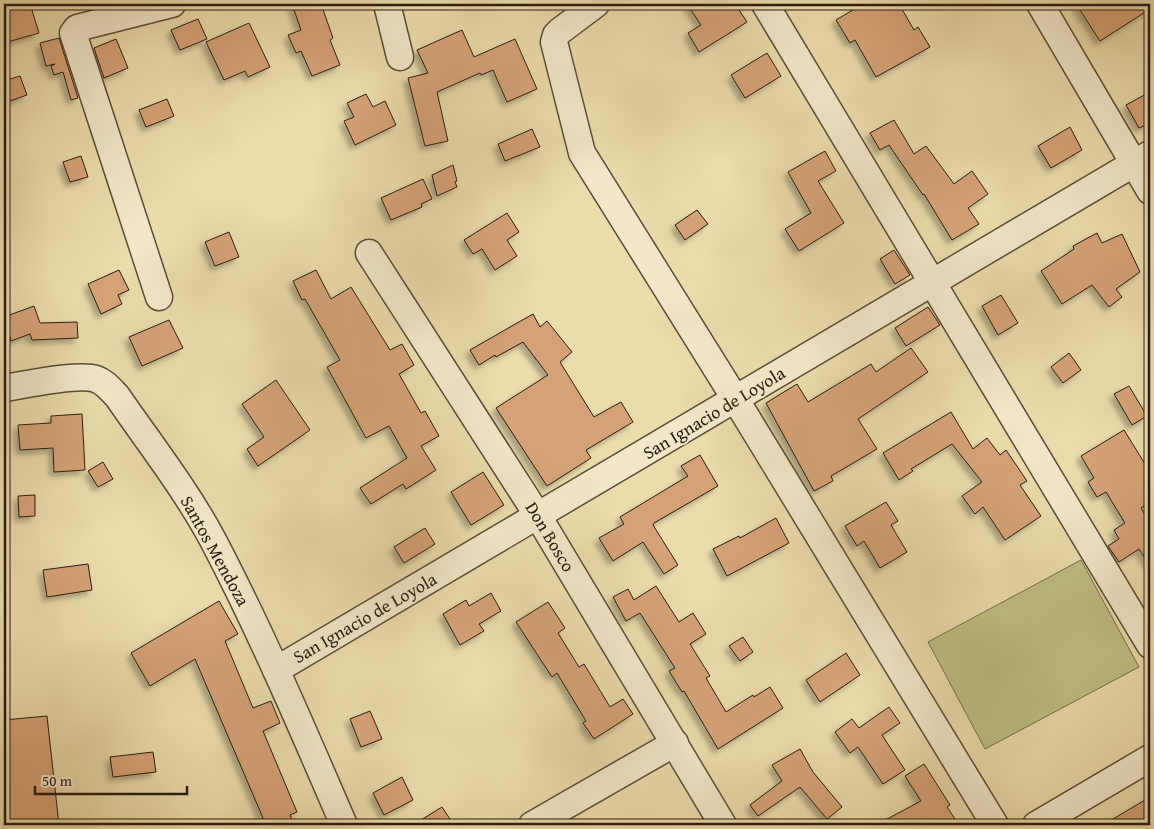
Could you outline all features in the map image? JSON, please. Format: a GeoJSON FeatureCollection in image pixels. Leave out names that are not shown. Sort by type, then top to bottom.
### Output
{"type":"FeatureCollection","features":[{"type":"Feature","properties":{"kind":"street"},"geometry":{"type":"LineString","coordinates":[[159,297],[73,33],[77,28],[172,4]]}},
{"type":"Feature","properties":{"kind":"street"},"geometry":{"type":"LineString","coordinates":[[387,4],[400,57]]}},
{"type":"Feature","properties":{"kind":"street"},"geometry":{"type":"LineString","coordinates":[[596,4],[560,31],[556,35],[554,42],[582,153],[736,400],[995,825]]}},
{"type":"Feature","properties":{"kind":"street"},"geometry":{"type":"LineString","coordinates":[[765,4],[1150,645]]}},
{"type":"Feature","properties":{"kind":"street"},"geometry":{"type":"LineString","coordinates":[[1040,4],[1142,159],[1150,191]]}},
{"type":"Feature","properties":{"kind":"street","name":"San Ignacio de Loyola"},"geometry":{"type":"LineString","coordinates":[[276,670],[1142,159]]}},
{"type":"Feature","properties":{"kind":"street","name":"Don Bosco"},"geometry":{"type":"LineString","coordinates":[[369,253],[538,516],[723,825]]}},
{"type":"Feature","properties":{"kind":"street","name":"Santos Mendoza"},"geometry":{"type":"LineString","coordinates":[[4,388],[81,376],[96,379],[117,396],[186,497],[213,541],[276,670],[344,825]]}},
{"type":"Feature","properties":{"kind":"street"},"geometry":{"type":"LineString","coordinates":[[532,825],[675,743]]}},
{"type":"Feature","properties":{"kind":"street"},"geometry":{"type":"LineString","coordinates":[[1036,825],[1150,758]]}},
{"type":"Feature","properties":{"kind":"shaded area"},"geometry":{"type":"Polygon","coordinates":[[[1081,560],[1139,667],[985,749],[928,642],[1081,560]]]}},
{"type":"Feature","properties":{"kind":"building"},"geometry":{"type":"Polygon","coordinates":[[[4,4],[30,4],[39,33],[4,43],[4,4]]]}},
{"type":"Feature","properties":{"kind":"building"},"geometry":{"type":"Polygon","coordinates":[[[292,4],[321,4],[333,38],[330,40],[340,65],[312,76],[301,51],[296,53],[288,35],[301,30],[292,4]]]}},
{"type":"Feature","properties":{"kind":"building"},"geometry":{"type":"Polygon","coordinates":[[[687,4],[735,4],[747,22],[699,52],[688,33],[701,25],[687,4]]]}},
{"type":"Feature","properties":{"kind":"building"},"geometry":{"type":"Polygon","coordinates":[[[863,4],[899,4],[914,30],[918,27],[930,47],[876,77],[855,40],[850,43],[836,20],[863,4]]]}},
{"type":"Feature","properties":{"kind":"building"},"geometry":{"type":"Polygon","coordinates":[[[1076,4],[1150,4],[1150,9],[1100,41],[1076,4]]]}},
{"type":"Feature","properties":{"kind":"building"},"geometry":{"type":"Polygon","coordinates":[[[198,19],[207,39],[180,50],[171,30],[198,19]]]}},
{"type":"Feature","properties":{"kind":"building"},"geometry":{"type":"Polygon","coordinates":[[[249,23],[270,67],[248,77],[245,71],[224,80],[206,42],[249,23]]]}},
{"type":"Feature","properties":{"kind":"building"},"geometry":{"type":"Polygon","coordinates":[[[462,30],[474,57],[515,39],[537,89],[507,102],[493,70],[481,75],[480,73],[437,92],[448,141],[425,146],[408,78],[428,73],[417,50],[462,30]]]}},
{"type":"Feature","properties":{"kind":"building"},"geometry":{"type":"Polygon","coordinates":[[[59,38],[78,98],[71,100],[63,72],[54,75],[51,66],[55,64],[46,66],[40,43],[59,38]]]}},
{"type":"Feature","properties":{"kind":"building"},"geometry":{"type":"Polygon","coordinates":[[[116,39],[128,68],[104,78],[94,48],[116,39]]]}},
{"type":"Feature","properties":{"kind":"building"},"geometry":{"type":"Polygon","coordinates":[[[767,53],[781,76],[745,98],[731,75],[767,53]]]}},
{"type":"Feature","properties":{"kind":"building"},"geometry":{"type":"Polygon","coordinates":[[[20,76],[27,95],[4,103],[4,81],[20,76]]]}},
{"type":"Feature","properties":{"kind":"building"},"geometry":{"type":"Polygon","coordinates":[[[1150,92],[1150,123],[1139,128],[1126,105],[1150,92]]]}},
{"type":"Feature","properties":{"kind":"building"},"geometry":{"type":"Polygon","coordinates":[[[366,94],[373,107],[385,101],[396,125],[355,145],[344,121],[354,117],[347,103],[366,94]]]}},
{"type":"Feature","properties":{"kind":"building"},"geometry":{"type":"Polygon","coordinates":[[[167,99],[174,116],[146,127],[139,110],[167,99]]]}},
{"type":"Feature","properties":{"kind":"building"},"geometry":{"type":"Polygon","coordinates":[[[894,120],[914,154],[926,146],[954,184],[972,171],[988,194],[968,208],[979,224],[952,240],[924,194],[889,145],[880,150],[870,133],[894,120]]]}},
{"type":"Feature","properties":{"kind":"building"},"geometry":{"type":"Polygon","coordinates":[[[1070,127],[1082,150],[1051,168],[1038,146],[1070,127]]]}},
{"type":"Feature","properties":{"kind":"building"},"geometry":{"type":"Polygon","coordinates":[[[532,129],[540,147],[505,161],[498,144],[532,129]]]}},
{"type":"Feature","properties":{"kind":"building"},"geometry":{"type":"Polygon","coordinates":[[[825,151],[836,171],[818,181],[844,223],[799,251],[785,229],[811,213],[788,172],[825,151]]]}},
{"type":"Feature","properties":{"kind":"building"},"geometry":{"type":"Polygon","coordinates":[[[81,156],[88,177],[70,182],[63,162],[81,156]]]}},
{"type":"Feature","properties":{"kind":"building"},"geometry":{"type":"Polygon","coordinates":[[[453,165],[457,187],[437,196],[432,175],[453,165]]]}},
{"type":"Feature","properties":{"kind":"building"},"geometry":{"type":"Polygon","coordinates":[[[423,179],[432,199],[421,204],[422,207],[391,220],[381,198],[423,179]]]}},
{"type":"Feature","properties":{"kind":"building"},"geometry":{"type":"Polygon","coordinates":[[[697,210],[708,224],[685,240],[675,225],[697,210]]]}},
{"type":"Feature","properties":{"kind":"building"},"geometry":{"type":"Polygon","coordinates":[[[507,213],[519,232],[507,240],[517,256],[495,270],[482,249],[473,254],[464,240],[507,213]]]}},
{"type":"Feature","properties":{"kind":"building"},"geometry":{"type":"Polygon","coordinates":[[[229,232],[239,257],[215,266],[205,242],[229,232]]]}},
{"type":"Feature","properties":{"kind":"building"},"geometry":{"type":"Polygon","coordinates":[[[1097,233],[1102,243],[1122,234],[1140,272],[1116,289],[1122,297],[1109,307],[1092,285],[1062,304],[1041,271],[1074,249],[1073,246],[1097,233]]]}},
{"type":"Feature","properties":{"kind":"building"},"geometry":{"type":"Polygon","coordinates":[[[894,250],[910,275],[895,284],[880,259],[894,250]]]}},
{"type":"Feature","properties":{"kind":"building"},"geometry":{"type":"Polygon","coordinates":[[[119,270],[129,290],[118,295],[122,304],[101,314],[88,284],[119,270]]]}},
{"type":"Feature","properties":{"kind":"building"},"geometry":{"type":"Polygon","coordinates":[[[316,270],[331,299],[351,287],[390,350],[402,344],[414,365],[399,374],[421,413],[425,411],[439,436],[421,446],[436,470],[406,489],[403,484],[371,504],[360,488],[407,458],[389,426],[366,438],[327,367],[340,360],[305,299],[302,300],[293,281],[316,270]]]}},
{"type":"Feature","properties":{"kind":"building"},"geometry":{"type":"Polygon","coordinates":[[[1001,295],[1018,323],[998,335],[982,306],[1001,295]]]}},
{"type":"Feature","properties":{"kind":"building"},"geometry":{"type":"Polygon","coordinates":[[[34,306],[40,323],[77,322],[78,338],[32,340],[30,334],[11,341],[4,317],[34,306]]]}},
{"type":"Feature","properties":{"kind":"building"},"geometry":{"type":"Polygon","coordinates":[[[928,307],[940,325],[906,346],[895,328],[928,307]]]}},
{"type":"Feature","properties":{"kind":"building"},"geometry":{"type":"Polygon","coordinates":[[[533,314],[540,327],[547,321],[572,352],[560,362],[594,417],[621,402],[633,422],[586,450],[591,458],[547,486],[496,408],[548,375],[523,342],[479,365],[470,350],[533,314]]]}},
{"type":"Feature","properties":{"kind":"building"},"geometry":{"type":"Polygon","coordinates":[[[169,320],[183,348],[142,366],[129,337],[169,320]]]}},
{"type":"Feature","properties":{"kind":"building"},"geometry":{"type":"Polygon","coordinates":[[[911,348],[928,372],[858,419],[877,449],[831,476],[833,481],[814,491],[766,403],[797,384],[808,402],[871,364],[876,372],[911,348]]]}},
{"type":"Feature","properties":{"kind":"building"},"geometry":{"type":"Polygon","coordinates":[[[1069,353],[1081,370],[1063,383],[1051,367],[1069,353]]]}},
{"type":"Feature","properties":{"kind":"building"},"geometry":{"type":"Polygon","coordinates":[[[276,380],[310,430],[258,466],[247,449],[264,437],[242,404],[276,380]]]}},
{"type":"Feature","properties":{"kind":"building"},"geometry":{"type":"Polygon","coordinates":[[[1129,386],[1147,416],[1132,425],[1114,394],[1129,386]]]}},
{"type":"Feature","properties":{"kind":"building"},"geometry":{"type":"Polygon","coordinates":[[[951,412],[973,449],[987,438],[1000,455],[1006,450],[1027,481],[1020,485],[1041,516],[1005,540],[983,507],[975,514],[962,496],[982,482],[952,444],[911,469],[913,471],[899,480],[883,453],[951,412]]]}},
{"type":"Feature","properties":{"kind":"building"},"geometry":{"type":"Polygon","coordinates":[[[82,414],[85,470],[54,472],[53,448],[20,450],[18,425],[51,423],[51,416],[82,414]]]}},
{"type":"Feature","properties":{"kind":"building"},"geometry":{"type":"Polygon","coordinates":[[[1124,430],[1150,472],[1150,502],[1141,508],[1150,523],[1150,566],[1139,549],[1119,562],[1108,546],[1119,539],[1114,530],[1125,523],[1106,492],[1097,497],[1088,482],[1094,478],[1081,456],[1124,430]]]}},
{"type":"Feature","properties":{"kind":"building"},"geometry":{"type":"Polygon","coordinates":[[[700,455],[718,486],[653,525],[678,565],[664,574],[643,542],[613,561],[599,538],[624,524],[620,517],[688,476],[681,466],[700,455]]]}},
{"type":"Feature","properties":{"kind":"building"},"geometry":{"type":"Polygon","coordinates":[[[103,462],[113,479],[98,487],[88,471],[103,462]]]}},
{"type":"Feature","properties":{"kind":"building"},"geometry":{"type":"Polygon","coordinates":[[[483,472],[504,505],[471,525],[451,492],[483,472]]]}},
{"type":"Feature","properties":{"kind":"building"},"geometry":{"type":"Polygon","coordinates":[[[35,495],[35,516],[19,517],[18,496],[35,495]]]}},
{"type":"Feature","properties":{"kind":"building"},"geometry":{"type":"Polygon","coordinates":[[[886,502],[898,521],[891,525],[907,552],[880,568],[864,541],[857,546],[845,526],[886,502]]]}},
{"type":"Feature","properties":{"kind":"building"},"geometry":{"type":"Polygon","coordinates":[[[776,518],[789,543],[727,576],[713,549],[739,536],[740,538],[776,518]]]}},
{"type":"Feature","properties":{"kind":"building"},"geometry":{"type":"Polygon","coordinates":[[[425,528],[435,544],[404,563],[394,547],[425,528]]]}},
{"type":"Feature","properties":{"kind":"building"},"geometry":{"type":"Polygon","coordinates":[[[88,564],[92,590],[47,597],[43,570],[88,564]]]}},
{"type":"Feature","properties":{"kind":"building"},"geometry":{"type":"Polygon","coordinates":[[[656,586],[679,622],[693,613],[706,634],[690,644],[710,676],[706,678],[726,712],[770,687],[783,708],[718,749],[684,691],[682,692],[669,671],[675,668],[640,613],[626,621],[613,597],[628,589],[634,600],[656,586]]]}},
{"type":"Feature","properties":{"kind":"building"},"geometry":{"type":"Polygon","coordinates":[[[491,593],[501,611],[479,624],[484,631],[460,645],[443,614],[466,600],[469,606],[491,593]]]}},
{"type":"Feature","properties":{"kind":"building"},"geometry":{"type":"Polygon","coordinates":[[[219,601],[238,634],[225,641],[253,708],[271,701],[280,723],[263,731],[297,812],[290,815],[294,825],[266,825],[195,659],[150,686],[131,653],[219,601]]]}},
{"type":"Feature","properties":{"kind":"building"},"geometry":{"type":"Polygon","coordinates":[[[548,602],[565,628],[558,633],[579,667],[584,664],[610,707],[623,699],[633,714],[594,739],[583,723],[586,721],[557,673],[552,677],[516,622],[548,602]]]}},
{"type":"Feature","properties":{"kind":"building"},"geometry":{"type":"Polygon","coordinates":[[[743,637],[753,652],[740,661],[729,646],[743,637]]]}},
{"type":"Feature","properties":{"kind":"building"},"geometry":{"type":"Polygon","coordinates":[[[846,653],[860,675],[820,702],[806,680],[846,653]]]}},
{"type":"Feature","properties":{"kind":"building"},"geometry":{"type":"Polygon","coordinates":[[[889,707],[900,723],[882,735],[905,770],[883,784],[858,747],[850,753],[835,732],[852,719],[859,728],[889,707]]]}},
{"type":"Feature","properties":{"kind":"building"},"geometry":{"type":"Polygon","coordinates":[[[370,711],[382,739],[361,747],[350,719],[370,711]]]}},
{"type":"Feature","properties":{"kind":"building"},"geometry":{"type":"Polygon","coordinates":[[[47,716],[59,825],[6,825],[4,809],[4,720],[47,716]]]}},
{"type":"Feature","properties":{"kind":"building"},"geometry":{"type":"Polygon","coordinates":[[[800,749],[813,772],[842,807],[827,819],[800,787],[758,816],[750,805],[782,781],[772,765],[800,749]]]}},
{"type":"Feature","properties":{"kind":"building"},"geometry":{"type":"Polygon","coordinates":[[[153,752],[156,772],[113,777],[110,757],[153,752]]]}},
{"type":"Feature","properties":{"kind":"building"},"geometry":{"type":"Polygon","coordinates":[[[924,764],[950,805],[947,807],[959,825],[876,825],[921,801],[905,776],[924,764]]]}},
{"type":"Feature","properties":{"kind":"building"},"geometry":{"type":"Polygon","coordinates":[[[402,777],[413,800],[384,815],[373,793],[402,777]]]}},
{"type":"Feature","properties":{"kind":"building"},"geometry":{"type":"Polygon","coordinates":[[[1150,797],[1150,825],[1103,825],[1150,797]]]}},
{"type":"Feature","properties":{"kind":"building"},"geometry":{"type":"Polygon","coordinates":[[[442,807],[454,825],[413,825],[442,807]]]}}]}
